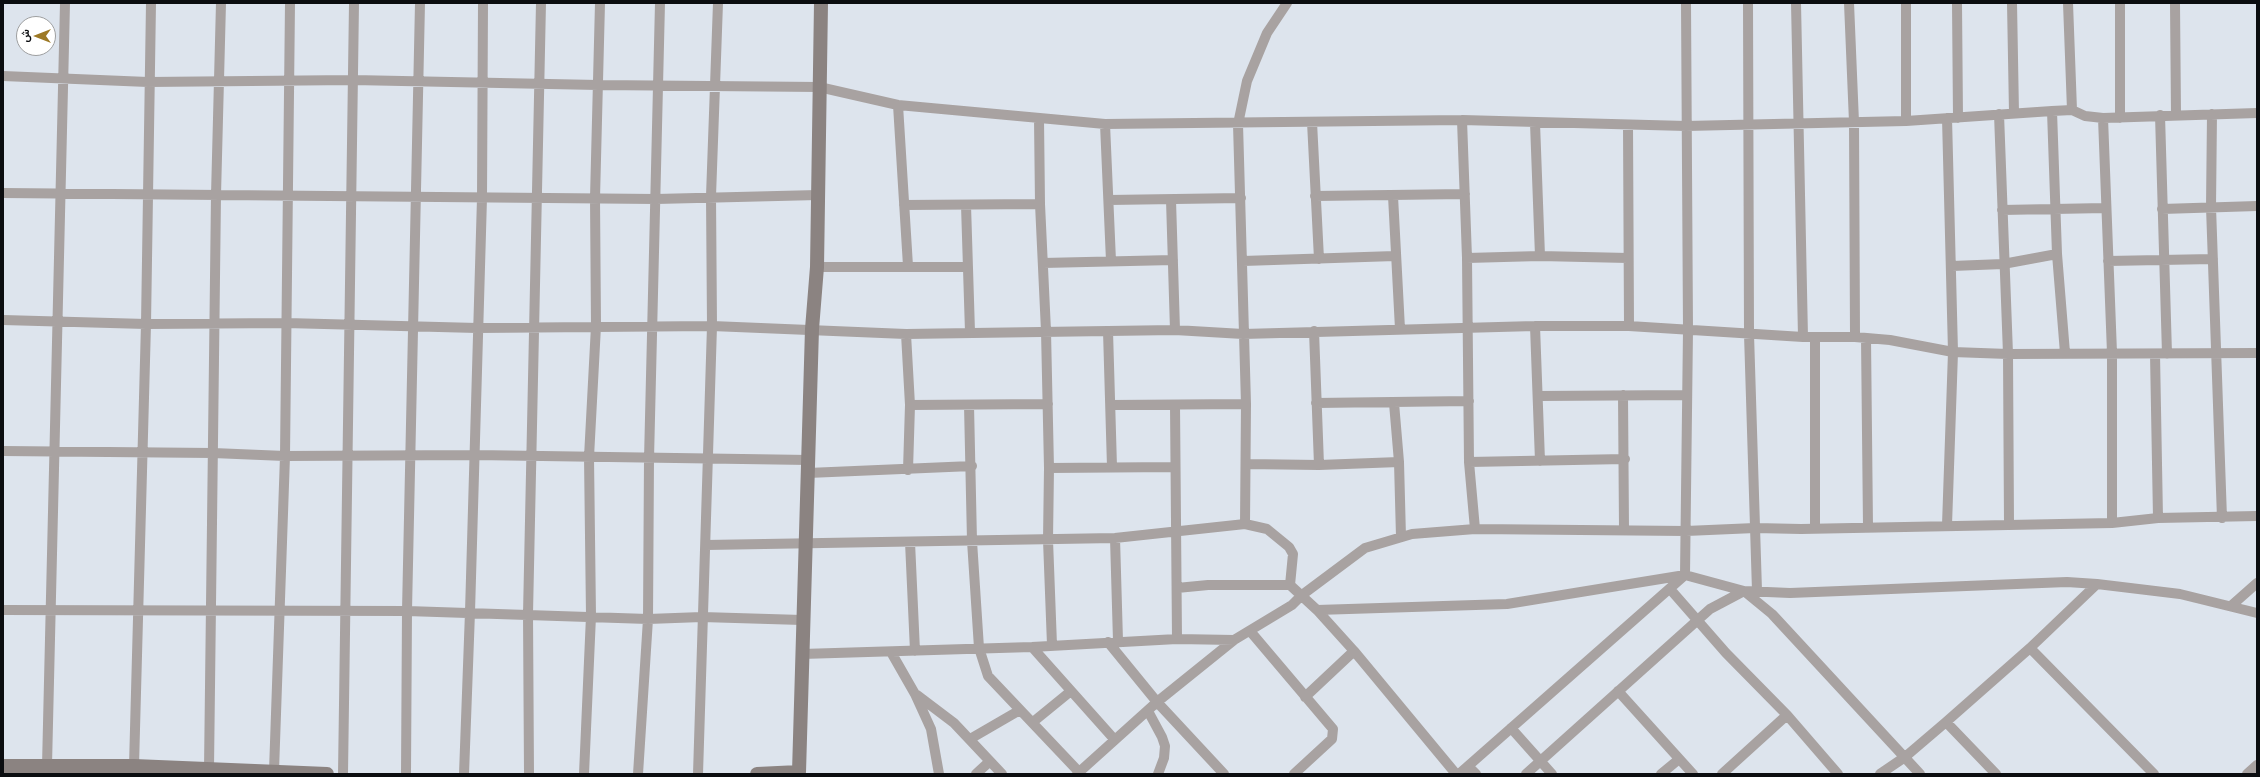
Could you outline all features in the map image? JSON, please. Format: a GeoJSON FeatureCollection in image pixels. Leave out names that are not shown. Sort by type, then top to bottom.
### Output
{"type":"FeatureCollection","features":[{"type":"Feature","properties":{"kind":"street"},"geometry":{"type":"LineString","coordinates":[[47,766],[56,320],[65,3]]}},
{"type":"Feature","properties":{"kind":"street"},"geometry":{"type":"LineString","coordinates":[[134,766],[149,193],[148,82],[151,3]]}},
{"type":"Feature","properties":{"kind":"street"},"geometry":{"type":"LineString","coordinates":[[209,768],[216,195],[221,3]]}},
{"type":"Feature","properties":{"kind":"street"},"geometry":{"type":"LineString","coordinates":[[274,771],[285,456],[290,3]]}},
{"type":"Feature","properties":{"kind":"street"},"geometry":{"type":"LineString","coordinates":[[343,774],[344,612],[348,456],[348,324],[352,196],[354,3]]}},
{"type":"Feature","properties":{"kind":"street"},"geometry":{"type":"LineString","coordinates":[[406,774],[407,611],[412,455],[420,3]]}},
{"type":"Feature","properties":{"kind":"street"},"geometry":{"type":"LineString","coordinates":[[464,774],[482,198],[483,3]]}},
{"type":"Feature","properties":{"kind":"street"},"geometry":{"type":"LineString","coordinates":[[529,774],[528,614],[540,3]]}},
{"type":"Feature","properties":{"kind":"street"},"geometry":{"type":"LineString","coordinates":[[584,774],[591,616],[589,458],[596,326],[595,198],[600,3]]}},
{"type":"Feature","properties":{"kind":"street"},"geometry":{"type":"LineString","coordinates":[[638,774],[648,619],[649,459],[654,328],[660,3]]}},
{"type":"Feature","properties":{"kind":"street"},"geometry":{"type":"LineString","coordinates":[[698,774],[712,326],[711,196],[718,3]]}},
{"type":"Feature","properties":{"kind":"street"},"geometry":{"type":"LineString","coordinates":[[757,774],[800,773],[802,620],[812,329],[817,267],[821,3]]}},
{"type":"Feature","properties":{"kind":"street"},"geometry":{"type":"LineString","coordinates":[[1245,524],[1246,404],[1238,124],[1247,81],[1267,33],[1287,3]]}},
{"type":"Feature","properties":{"kind":"street"},"geometry":{"type":"LineString","coordinates":[[1177,588],[1208,585],[1290,585],[1317,610],[1354,651],[1457,774],[1468,766],[1685,575],[1688,330],[1686,3]]}},
{"type":"Feature","properties":{"kind":"street"},"geometry":{"type":"LineString","coordinates":[[1748,3],[1750,334],[1757,591]]}},
{"type":"Feature","properties":{"kind":"street"},"geometry":{"type":"LineString","coordinates":[[1796,3],[1802,337]]}},
{"type":"Feature","properties":{"kind":"street"},"geometry":{"type":"LineString","coordinates":[[1849,3],[1854,122],[1855,337]]}},
{"type":"Feature","properties":{"kind":"street"},"geometry":{"type":"LineString","coordinates":[[1906,3],[1906,121]]}},
{"type":"Feature","properties":{"kind":"street"},"geometry":{"type":"LineString","coordinates":[[1947,525],[1953,352],[1952,118],[1957,3]]}},
{"type":"Feature","properties":{"kind":"street"},"geometry":{"type":"LineString","coordinates":[[2012,3],[2014,113]]}},
{"type":"Feature","properties":{"kind":"street"},"geometry":{"type":"LineString","coordinates":[[2068,3],[2072,110]]}},
{"type":"Feature","properties":{"kind":"street"},"geometry":{"type":"LineString","coordinates":[[2120,3],[2120,118]]}},
{"type":"Feature","properties":{"kind":"street"},"geometry":{"type":"LineString","coordinates":[[2174,3],[2176,115]]}},
{"type":"Feature","properties":{"kind":"street"},"geometry":{"type":"LineString","coordinates":[[3,76],[63,77],[148,82],[288,82],[353,80],[659,86],[819,87],[898,105],[1105,124],[1238,124],[1462,120],[1628,126],[1686,126],[1906,121],[2072,110],[2085,116],[2103,118],[2257,113]]}},
{"type":"Feature","properties":{"kind":"street"},"geometry":{"type":"LineString","coordinates":[[898,105],[908,266]]}},
{"type":"Feature","properties":{"kind":"street"},"geometry":{"type":"LineString","coordinates":[[2052,111],[2058,254],[2065,353]]}},
{"type":"Feature","properties":{"kind":"street"},"geometry":{"type":"LineString","coordinates":[[1999,114],[2003,264],[2008,354],[2008,524]]}},
{"type":"Feature","properties":{"kind":"street"},"geometry":{"type":"LineString","coordinates":[[2212,114],[2211,207],[2222,518]]}},
{"type":"Feature","properties":{"kind":"street"},"geometry":{"type":"LineString","coordinates":[[2160,115],[2166,354]]}},
{"type":"Feature","properties":{"kind":"street"},"geometry":{"type":"LineString","coordinates":[[2103,118],[2105,208],[2112,353],[2112,523]]}},
{"type":"Feature","properties":{"kind":"street"},"geometry":{"type":"LineString","coordinates":[[1039,119],[1040,204],[1048,404],[1048,540],[1052,645]]}},
{"type":"Feature","properties":{"kind":"street"},"geometry":{"type":"LineString","coordinates":[[1462,120],[1467,258],[1469,462],[1476,529]]}},
{"type":"Feature","properties":{"kind":"street"},"geometry":{"type":"LineString","coordinates":[[1312,122],[1319,259]]}},
{"type":"Feature","properties":{"kind":"street"},"geometry":{"type":"LineString","coordinates":[[1535,123],[1540,256]]}},
{"type":"Feature","properties":{"kind":"street"},"geometry":{"type":"LineString","coordinates":[[1105,124],[1111,262]]}},
{"type":"Feature","properties":{"kind":"street"},"geometry":{"type":"LineString","coordinates":[[1628,126],[1629,326]]}},
{"type":"Feature","properties":{"kind":"street"},"geometry":{"type":"LineString","coordinates":[[3,193],[149,193],[216,195],[287,194],[417,198],[656,199],[711,196],[818,194]]}},
{"type":"Feature","properties":{"kind":"street"},"geometry":{"type":"LineString","coordinates":[[1315,196],[1465,194]]}},
{"type":"Feature","properties":{"kind":"street"},"geometry":{"type":"LineString","coordinates":[[1393,196],[1400,329]]}},
{"type":"Feature","properties":{"kind":"street"},"geometry":{"type":"LineString","coordinates":[[1109,200],[1241,198]]}},
{"type":"Feature","properties":{"kind":"street"},"geometry":{"type":"LineString","coordinates":[[1171,200],[1175,330]]}},
{"type":"Feature","properties":{"kind":"street"},"geometry":{"type":"LineString","coordinates":[[904,205],[1040,204]]}},
{"type":"Feature","properties":{"kind":"street"},"geometry":{"type":"LineString","coordinates":[[966,205],[970,332]]}},
{"type":"Feature","properties":{"kind":"street"},"geometry":{"type":"LineString","coordinates":[[2162,209],[2257,206]]}},
{"type":"Feature","properties":{"kind":"street"},"geometry":{"type":"LineString","coordinates":[[2002,210],[2105,208]]}},
{"type":"Feature","properties":{"kind":"street"},"geometry":{"type":"LineString","coordinates":[[1952,266],[2003,264],[2058,254]]}},
{"type":"Feature","properties":{"kind":"street"},"geometry":{"type":"LineString","coordinates":[[1243,261],[1395,256]]}},
{"type":"Feature","properties":{"kind":"street"},"geometry":{"type":"LineString","coordinates":[[1467,258],[1540,256],[1628,258]]}},
{"type":"Feature","properties":{"kind":"street"},"geometry":{"type":"LineString","coordinates":[[2108,261],[2213,259]]}},
{"type":"Feature","properties":{"kind":"street"},"geometry":{"type":"LineString","coordinates":[[1043,263],[1173,260]]}},
{"type":"Feature","properties":{"kind":"street"},"geometry":{"type":"LineString","coordinates":[[817,267],[967,267]]}},
{"type":"Feature","properties":{"kind":"street"},"geometry":{"type":"LineString","coordinates":[[3,320],[56,320],[146,324],[348,324],[477,328],[534,326],[654,328],[712,326],[906,334],[1175,330],[1243,334],[1535,326],[1629,326],[1815,338],[1855,337],[1890,340],[1953,352],[2008,354],[2257,353]]}},
{"type":"Feature","properties":{"kind":"street"},"geometry":{"type":"LineString","coordinates":[[1535,326],[1539,396],[1540,461]]}},
{"type":"Feature","properties":{"kind":"street"},"geometry":{"type":"LineString","coordinates":[[1108,331],[1112,467]]}},
{"type":"Feature","properties":{"kind":"street"},"geometry":{"type":"LineString","coordinates":[[1314,331],[1319,465]]}},
{"type":"Feature","properties":{"kind":"street"},"geometry":{"type":"LineString","coordinates":[[906,334],[910,405],[908,470]]}},
{"type":"Feature","properties":{"kind":"street"},"geometry":{"type":"LineString","coordinates":[[1815,338],[1815,528]]}},
{"type":"Feature","properties":{"kind":"street"},"geometry":{"type":"LineString","coordinates":[[1866,338],[1868,527]]}},
{"type":"Feature","properties":{"kind":"street"},"geometry":{"type":"LineString","coordinates":[[2155,354],[2158,518]]}},
{"type":"Feature","properties":{"kind":"street"},"geometry":{"type":"LineString","coordinates":[[1623,395],[1625,459],[1624,529]]}},
{"type":"Feature","properties":{"kind":"street"},"geometry":{"type":"LineString","coordinates":[[1539,396],[1687,395]]}},
{"type":"Feature","properties":{"kind":"street"},"geometry":{"type":"LineString","coordinates":[[1316,403],[1394,403],[1469,400]]}},
{"type":"Feature","properties":{"kind":"street"},"geometry":{"type":"LineString","coordinates":[[1394,403],[1399,462],[1401,536]]}},
{"type":"Feature","properties":{"kind":"street"},"geometry":{"type":"LineString","coordinates":[[910,405],[1048,404]]}},
{"type":"Feature","properties":{"kind":"street"},"geometry":{"type":"LineString","coordinates":[[1111,405],[1246,404]]}},
{"type":"Feature","properties":{"kind":"street"},"geometry":{"type":"LineString","coordinates":[[969,405],[972,466],[972,541],[980,648],[988,676],[1033,722],[1078,773],[1114,739],[1157,702],[1234,640],[1250,632],[1292,605],[1302,595],[1365,548],[1401,536],[1476,529],[1624,529],[1686,531],[1755,528],[2112,523],[2158,518],[2222,518],[2257,516]]}},
{"type":"Feature","properties":{"kind":"street"},"geometry":{"type":"LineString","coordinates":[[1175,405],[1177,639]]}},
{"type":"Feature","properties":{"kind":"street"},"geometry":{"type":"LineString","coordinates":[[3,451],[53,453],[213,453],[285,456],[475,455],[708,459],[808,466],[908,470],[972,466]]}},
{"type":"Feature","properties":{"kind":"street"},"geometry":{"type":"LineString","coordinates":[[1469,462],[1625,459]]}},
{"type":"Feature","properties":{"kind":"street"},"geometry":{"type":"LineString","coordinates":[[1246,464],[1319,465],[1399,462]]}},
{"type":"Feature","properties":{"kind":"street"},"geometry":{"type":"LineString","coordinates":[[1049,468],[1175,467]]}},
{"type":"Feature","properties":{"kind":"street"},"geometry":{"type":"LineString","coordinates":[[706,545],[1115,538],[1176,530],[1245,524],[1267,529],[1289,547],[1293,554],[1290,585]]}},
{"type":"Feature","properties":{"kind":"street"},"geometry":{"type":"LineString","coordinates":[[1115,538],[1113,642],[1157,702],[1224,774]]}},
{"type":"Feature","properties":{"kind":"street"},"geometry":{"type":"LineString","coordinates":[[910,542],[915,651]]}},
{"type":"Feature","properties":{"kind":"street"},"geometry":{"type":"LineString","coordinates":[[1317,610],[1507,604],[1685,575],[1744,591],[1790,593],[2059,582],[2097,584],[2180,594],[2257,613]]}},
{"type":"Feature","properties":{"kind":"street"},"geometry":{"type":"LineString","coordinates":[[2231,606],[2257,583]]}},
{"type":"Feature","properties":{"kind":"street"},"geometry":{"type":"LineString","coordinates":[[1880,774],[1905,757],[1946,722],[2030,648],[2097,584]]}},
{"type":"Feature","properties":{"kind":"street"},"geometry":{"type":"LineString","coordinates":[[1670,589],[1697,620],[1787,715],[1838,774]]}},
{"type":"Feature","properties":{"kind":"street"},"geometry":{"type":"LineString","coordinates":[[1526,774],[1710,609],[1744,591]]}},
{"type":"Feature","properties":{"kind":"street"},"geometry":{"type":"LineString","coordinates":[[1744,591],[1772,614],[1920,774]]}},
{"type":"Feature","properties":{"kind":"street"},"geometry":{"type":"LineString","coordinates":[[3,610],[50,612],[210,610],[280,613],[407,611],[648,619],[702,617],[802,620]]}},
{"type":"Feature","properties":{"kind":"street"},"geometry":{"type":"LineString","coordinates":[[1250,632],[1333,730],[1332,740],[1294,774]]}},
{"type":"Feature","properties":{"kind":"street"},"geometry":{"type":"LineString","coordinates":[[802,654],[1032,647],[1177,639],[1234,640]]}},
{"type":"Feature","properties":{"kind":"street"},"geometry":{"type":"LineString","coordinates":[[1032,647],[1114,739]]}},
{"type":"Feature","properties":{"kind":"street"},"geometry":{"type":"LineString","coordinates":[[2030,648],[2154,774]]}},
{"type":"Feature","properties":{"kind":"street"},"geometry":{"type":"LineString","coordinates":[[1305,697],[1354,651]]}},
{"type":"Feature","properties":{"kind":"street"},"geometry":{"type":"LineString","coordinates":[[891,652],[915,694],[931,730],[939,774]]}},
{"type":"Feature","properties":{"kind":"street"},"geometry":{"type":"LineString","coordinates":[[1033,722],[1071,691]]}},
{"type":"Feature","properties":{"kind":"street"},"geometry":{"type":"LineString","coordinates":[[1618,691],[1692,774]]}},
{"type":"Feature","properties":{"kind":"street"},"geometry":{"type":"LineString","coordinates":[[915,694],[954,723],[989,762],[1002,774]]}},
{"type":"Feature","properties":{"kind":"street"},"geometry":{"type":"LineString","coordinates":[[970,740],[1020,710]]}},
{"type":"Feature","properties":{"kind":"street"},"geometry":{"type":"LineString","coordinates":[[1148,711],[1162,737],[1165,746],[1164,758],[1158,774]]}},
{"type":"Feature","properties":{"kind":"street"},"geometry":{"type":"LineString","coordinates":[[1722,774],[1787,715]]}},
{"type":"Feature","properties":{"kind":"street"},"geometry":{"type":"LineString","coordinates":[[1946,722],[1996,774]]}},
{"type":"Feature","properties":{"kind":"street"},"geometry":{"type":"LineString","coordinates":[[1511,728],[1552,774]]}},
{"type":"Feature","properties":{"kind":"street"},"geometry":{"type":"LineString","coordinates":[[1661,774],[1678,760]]}},
{"type":"Feature","properties":{"kind":"street"},"geometry":{"type":"LineString","coordinates":[[976,774],[989,762]]}},
{"type":"Feature","properties":{"kind":"street"},"geometry":{"type":"LineString","coordinates":[[2247,774],[2257,765]]}},
{"type":"Feature","properties":{"kind":"street"},"geometry":{"type":"LineString","coordinates":[[13,769],[47,766],[94,770],[134,766],[169,771],[209,768],[238,772],[274,771],[326,774]]}},
{"type":"Feature","properties":{"kind":"street"},"geometry":{"type":"LineString","coordinates":[[1468,766],[1476,774]]}}]}
